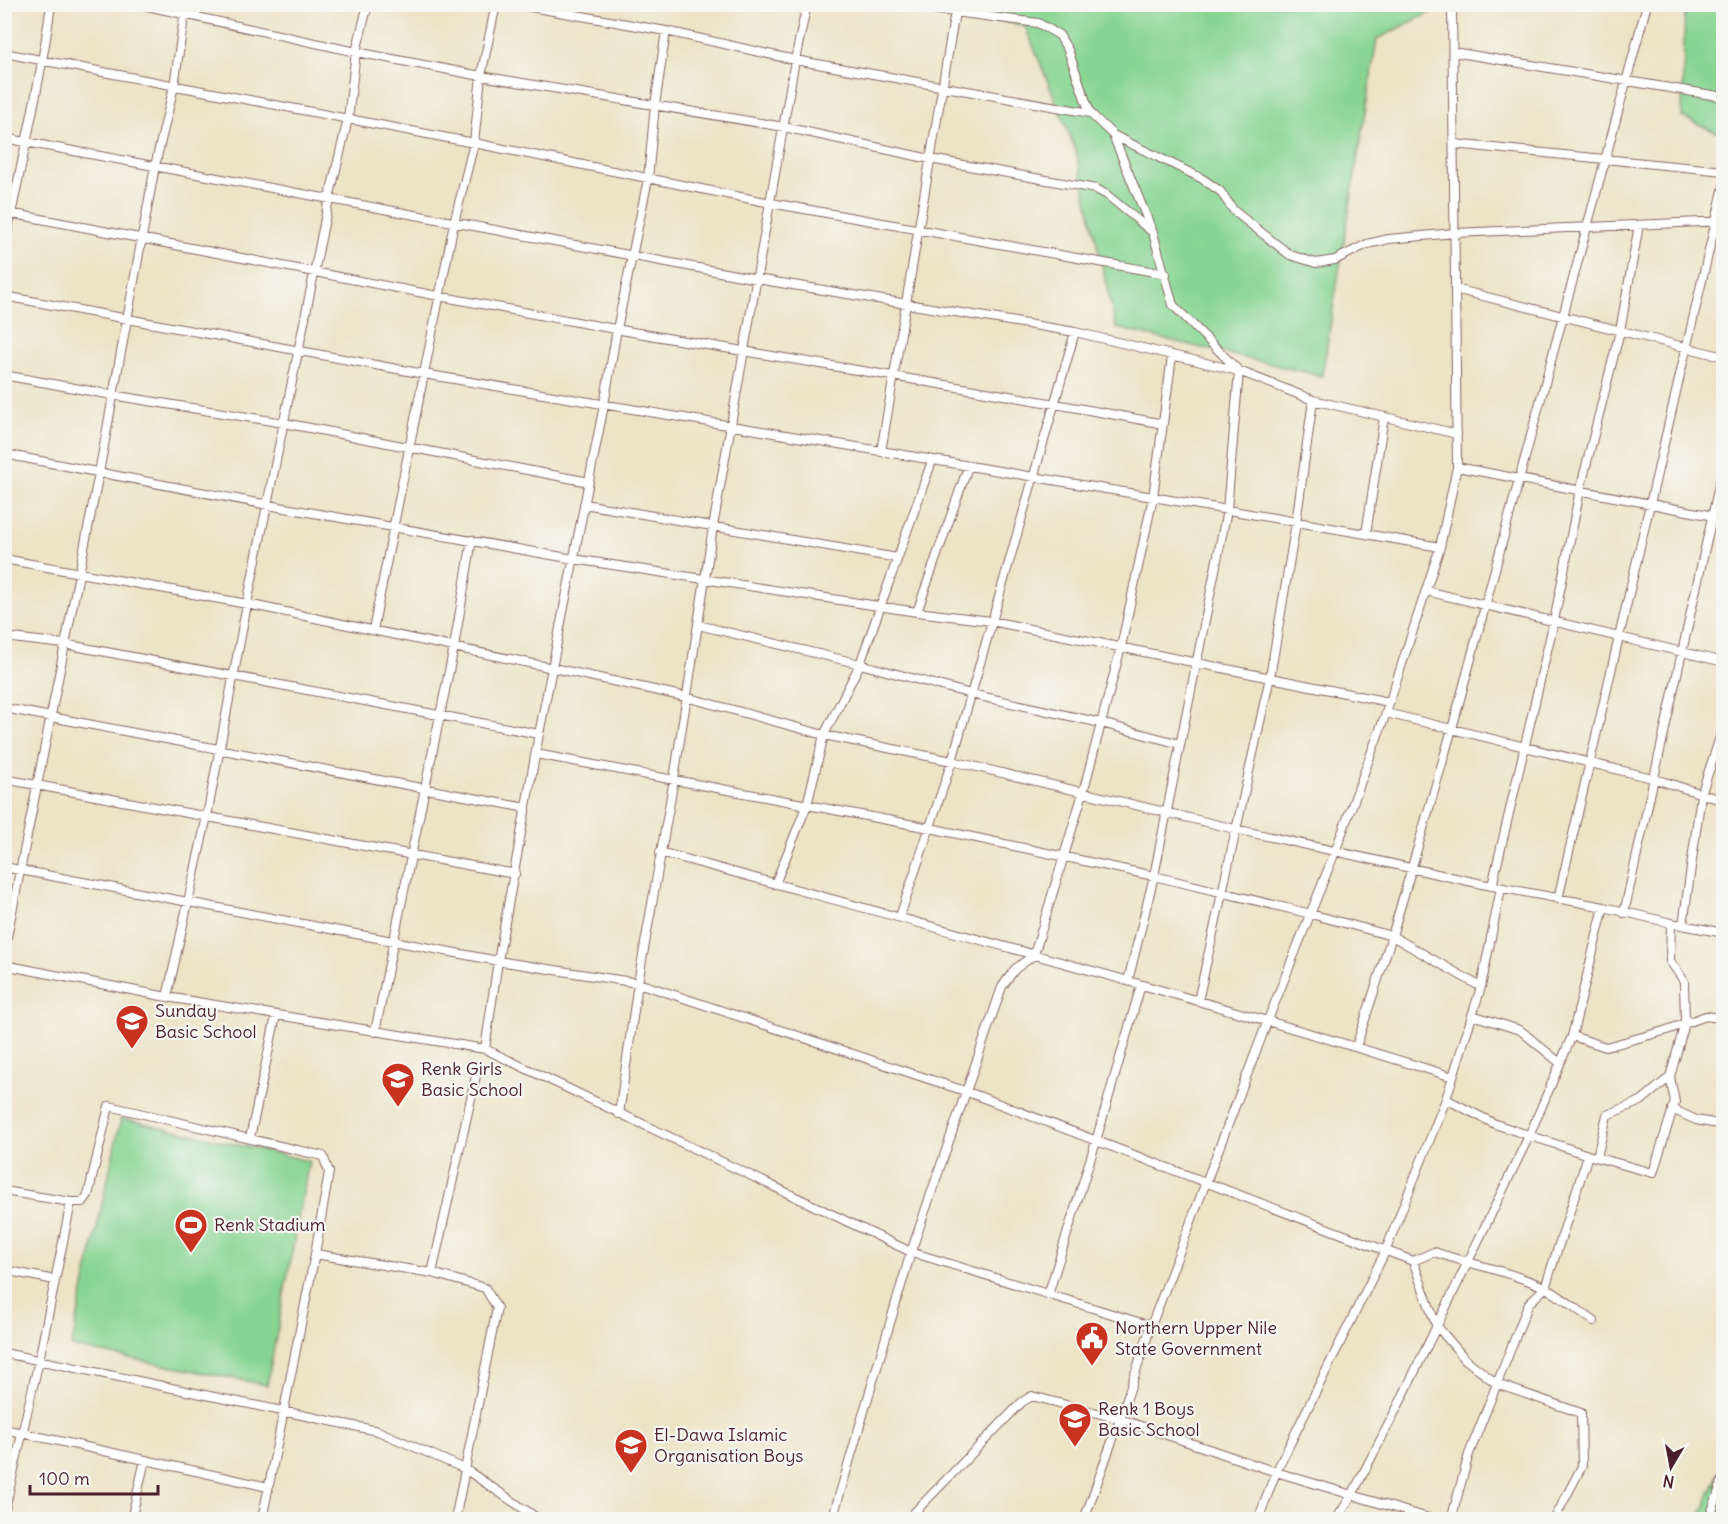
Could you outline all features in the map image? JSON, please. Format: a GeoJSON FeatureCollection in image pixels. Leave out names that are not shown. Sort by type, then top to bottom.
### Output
{"type":"FeatureCollection","features":[{"type":"Feature","properties":{"kind":"street"},"geometry":{"type":"LineString","coordinates":[[4,249],[8,213],[43,60],[51,4]]}},
{"type":"Feature","properties":{"kind":"street"},"geometry":{"type":"LineString","coordinates":[[138,4],[185,9],[357,52],[481,76],[783,127],[930,159],[1096,189],[1107,195],[1153,233]]}},
{"type":"Feature","properties":{"kind":"street"},"geometry":{"type":"LineString","coordinates":[[167,997],[207,816],[314,272],[348,119],[357,52],[368,4]]}},
{"type":"Feature","properties":{"kind":"street"},"geometry":{"type":"LineString","coordinates":[[373,630],[454,223],[474,143],[481,76],[496,4]]}},
{"type":"Feature","properties":{"kind":"street"},"geometry":{"type":"LineString","coordinates":[[514,4],[666,31],[795,60],[1089,114]]}},
{"type":"Feature","properties":{"kind":"street"},"geometry":{"type":"LineString","coordinates":[[620,1113],[638,983],[674,779],[713,527],[795,60],[807,4]]}},
{"type":"Feature","properties":{"kind":"street"},"geometry":{"type":"LineString","coordinates":[[893,4],[1038,23],[1059,35],[1068,51],[1089,114],[1113,135],[1201,178],[1220,191],[1234,210],[1290,255],[1316,262],[1335,260],[1367,244],[1389,239],[1455,233],[1719,221]]}},
{"type":"Feature","properties":{"kind":"street"},"geometry":{"type":"LineString","coordinates":[[1084,1520],[1151,1326],[1335,852],[1386,712],[1440,547],[1457,467],[1452,4]]}},
{"type":"Feature","properties":{"kind":"street"},"geometry":{"type":"LineString","coordinates":[[1356,1047],[1392,936],[1452,729],[1647,4]]}},
{"type":"Feature","properties":{"kind":"street"},"geometry":{"type":"LineString","coordinates":[[4,952],[99,473],[155,166],[174,86],[185,9]]}},
{"type":"Feature","properties":{"kind":"street"},"geometry":{"type":"LineString","coordinates":[[882,452],[955,12]]}},
{"type":"Feature","properties":{"kind":"street"},"geometry":{"type":"LineString","coordinates":[[485,1049],[498,961],[539,734],[648,179],[655,105],[666,31]]}},
{"type":"Feature","properties":{"kind":"street"},"geometry":{"type":"LineString","coordinates":[[1453,52],[1724,97]]}},
{"type":"Feature","properties":{"kind":"street"},"geometry":{"type":"LineString","coordinates":[[4,53],[474,143],[771,203],[1166,274]]}},
{"type":"Feature","properties":{"kind":"street"},"geometry":{"type":"LineString","coordinates":[[1113,135],[1153,233],[1173,305],[1239,371],[1227,510],[1154,876],[1128,981]]}},
{"type":"Feature","properties":{"kind":"street"},"geometry":{"type":"LineString","coordinates":[[4,138],[757,279],[1075,332],[1239,371],[1313,400],[1457,434]]}},
{"type":"Feature","properties":{"kind":"street"},"geometry":{"type":"LineString","coordinates":[[1454,144],[1724,171]]}},
{"type":"Feature","properties":{"kind":"street"},"geometry":{"type":"LineString","coordinates":[[1558,899],[1686,347],[1719,221],[1724,186]]}},
{"type":"Feature","properties":{"kind":"street"},"geometry":{"type":"LineString","coordinates":[[8,213],[617,329],[894,378],[1054,403],[1163,424]]}},
{"type":"Feature","properties":{"kind":"street"},"geometry":{"type":"LineString","coordinates":[[1492,886],[1554,621],[1580,490],[1620,331],[1640,225]]}},
{"type":"Feature","properties":{"kind":"street"},"geometry":{"type":"LineString","coordinates":[[1455,289],[1724,357]]}},
{"type":"Feature","properties":{"kind":"street"},"geometry":{"type":"LineString","coordinates":[[4,296],[424,374],[1440,547]]}},
{"type":"Feature","properties":{"kind":"street"},"geometry":{"type":"LineString","coordinates":[[900,916],[952,761],[1075,332]]}},
{"type":"Feature","properties":{"kind":"street"},"geometry":{"type":"LineString","coordinates":[[832,1520],[911,1252],[965,1092],[1002,987],[1015,969],[1034,955],[1065,858],[1121,647],[1153,497],[1172,356]]}},
{"type":"Feature","properties":{"kind":"street"},"geometry":{"type":"LineString","coordinates":[[4,375],[284,423],[588,482]]}},
{"type":"Feature","properties":{"kind":"street"},"geometry":{"type":"LineString","coordinates":[[1198,1001],[1270,677],[1296,523],[1313,400]]}},
{"type":"Feature","properties":{"kind":"street"},"geometry":{"type":"LineString","coordinates":[[1366,534],[1384,417]]}},
{"type":"Feature","properties":{"kind":"street"},"geometry":{"type":"LineString","coordinates":[[4,454],[268,505],[574,559],[917,612],[991,621],[1389,702]]}},
{"type":"Feature","properties":{"kind":"street"},"geometry":{"type":"LineString","coordinates":[[775,884],[807,805],[824,735],[860,664],[932,461]]}},
{"type":"Feature","properties":{"kind":"street"},"geometry":{"type":"LineString","coordinates":[[1623,913],[1724,463]]}},
{"type":"Feature","properties":{"kind":"street"},"geometry":{"type":"LineString","coordinates":[[917,612],[968,467]]}},
{"type":"Feature","properties":{"kind":"street"},"geometry":{"type":"LineString","coordinates":[[1457,467],[1724,518]]}},
{"type":"Feature","properties":{"kind":"street"},"geometry":{"type":"LineString","coordinates":[[584,504],[897,558]]}},
{"type":"Feature","properties":{"kind":"street"},"geometry":{"type":"LineString","coordinates":[[375,1032],[454,647],[472,540]]}},
{"type":"Feature","properties":{"kind":"street"},"geometry":{"type":"LineString","coordinates":[[4,559],[247,604],[553,668],[686,697],[824,735],[952,761],[1335,852],[1724,933]]}},
{"type":"Feature","properties":{"kind":"street"},"geometry":{"type":"LineString","coordinates":[[1426,591],[1724,662]]}},
{"type":"Feature","properties":{"kind":"street"},"geometry":{"type":"LineString","coordinates":[[698,625],[1180,744]]}},
{"type":"Feature","properties":{"kind":"street"},"geometry":{"type":"LineString","coordinates":[[4,637],[64,644],[539,734]]}},
{"type":"Feature","properties":{"kind":"street"},"geometry":{"type":"LineString","coordinates":[[4,708],[526,808]]}},
{"type":"Feature","properties":{"kind":"street"},"geometry":{"type":"LineString","coordinates":[[1386,712],[1652,778],[1724,801]]}},
{"type":"Feature","properties":{"kind":"street"},"geometry":{"type":"LineString","coordinates":[[1683,925],[1701,795],[1724,725]]}},
{"type":"Feature","properties":{"kind":"street"},"geometry":{"type":"LineString","coordinates":[[536,754],[930,828],[1223,892],[1392,936],[1481,987]]}},
{"type":"Feature","properties":{"kind":"street"},"geometry":{"type":"LineString","coordinates":[[4,779],[515,874]]}},
{"type":"Feature","properties":{"kind":"street"},"geometry":{"type":"LineString","coordinates":[[660,852],[900,916],[1268,1020],[1453,1077]]}},
{"type":"Feature","properties":{"kind":"street"},"geometry":{"type":"LineString","coordinates":[[4,867],[498,961],[638,983],[965,1092],[1385,1252],[1413,1261],[1434,1252],[1466,1263],[1501,1271],[1545,1288],[1594,1321]]}},
{"type":"Feature","properties":{"kind":"street"},"geometry":{"type":"LineString","coordinates":[[1258,1520],[1276,1472],[1385,1252],[1446,1098],[1481,987],[1501,888]]}},
{"type":"Feature","properties":{"kind":"street"},"geometry":{"type":"LineString","coordinates":[[1336,1520],[1352,1495],[1398,1406],[1529,1136],[1572,1036],[1604,907]]}},
{"type":"Feature","properties":{"kind":"street"},"geometry":{"type":"LineString","coordinates":[[1446,1098],[1495,1124],[1588,1155],[1653,1173],[1675,1102],[1670,1077],[1685,1023],[1684,981],[1670,961],[1671,923]]}},
{"type":"Feature","properties":{"kind":"street"},"geometry":{"type":"LineString","coordinates":[[4,965],[167,997],[485,1049],[911,1252],[1151,1326]]}},
{"type":"Feature","properties":{"kind":"street"},"geometry":{"type":"LineString","coordinates":[[1048,1294],[1096,1141],[1141,985]]}},
{"type":"Feature","properties":{"kind":"street"},"geometry":{"type":"LineString","coordinates":[[1472,1015],[1520,1030],[1560,1063]]}},
{"type":"Feature","properties":{"kind":"street"},"geometry":{"type":"LineString","coordinates":[[250,1138],[276,1016]]}},
{"type":"Feature","properties":{"kind":"street"},"geometry":{"type":"LineString","coordinates":[[1572,1036],[1606,1047],[1706,1016],[1724,1019]]}},
{"type":"Feature","properties":{"kind":"street"},"geometry":{"type":"LineString","coordinates":[[432,1273],[476,1076]]}},
{"type":"Feature","properties":{"kind":"street"},"geometry":{"type":"LineString","coordinates":[[1597,1157],[1607,1115],[1641,1101],[1670,1077]]}},
{"type":"Feature","properties":{"kind":"street"},"geometry":{"type":"LineString","coordinates":[[4,1191],[83,1202],[88,1195],[109,1106],[323,1156],[329,1172],[262,1520]]}},
{"type":"Feature","properties":{"kind":"street"},"geometry":{"type":"LineString","coordinates":[[1672,1109],[1696,1120],[1724,1125]]}},
{"type":"Feature","properties":{"kind":"street"},"geometry":{"type":"LineString","coordinates":[[1451,1520],[1469,1454],[1528,1304],[1545,1288],[1588,1155]]}},
{"type":"Feature","properties":{"kind":"street"},"geometry":{"type":"LineString","coordinates":[[5,1508],[39,1360],[71,1202]]}},
{"type":"Feature","properties":{"kind":"street"},"geometry":{"type":"LineString","coordinates":[[315,1254],[432,1273],[485,1288],[497,1308],[455,1520]]}},
{"type":"Feature","properties":{"kind":"street"},"geometry":{"type":"LineString","coordinates":[[1413,1261],[1436,1325],[1464,1359],[1497,1384],[1581,1413],[1582,1466],[1554,1520]]}},
{"type":"Feature","properties":{"kind":"street"},"geometry":{"type":"LineString","coordinates":[[4,1270],[55,1280]]}},
{"type":"Feature","properties":{"kind":"street"},"geometry":{"type":"LineString","coordinates":[[4,1353],[378,1431],[465,1469],[540,1520]]}},
{"type":"Feature","properties":{"kind":"street"},"geometry":{"type":"LineString","coordinates":[[907,1520],[1028,1397],[1038,1396],[1120,1419],[1276,1472],[1435,1520]]}},
{"type":"Feature","properties":{"kind":"street"},"geometry":{"type":"LineString","coordinates":[[4,1429],[268,1487]]}},
{"type":"Feature","properties":{"kind":"street"},"geometry":{"type":"LineString","coordinates":[[131,1520],[145,1460]]}},
{"type":"Feature","properties":{"kind":"street"},"geometry":{"type":"LineString","coordinates":[[1709,1520],[1724,1476]]}},
{"type":"Feature","properties":{"kind":"green space"},"geometry":{"type":"Polygon","coordinates":[[[918,5],[1445,5],[1377,39],[1322,376],[1116,328],[1076,151],[1025,26],[918,5]]]}},
{"type":"Feature","properties":{"kind":"green space"},"geometry":{"type":"Polygon","coordinates":[[[1685,5],[1723,5],[1723,135],[1682,117],[1685,5]]]}},
{"type":"Feature","properties":{"kind":"green space","name":"Renk Stadium"},"geometry":{"type":"Polygon","coordinates":[[[121,1118],[309,1161],[267,1385],[71,1347],[121,1118]]]}},
{"type":"Feature","properties":{"kind":"green space"},"geometry":{"type":"Polygon","coordinates":[[[1723,1463],[1723,1519],[1699,1519],[1723,1463]]]}},
{"type":"Feature","properties":{"kind":"place","name":"Sunday Basic School"},"geometry":{"type":"Point","coordinates":[132,1050]}},
{"type":"Feature","properties":{"kind":"place","name":"Renk Girls Basic School"},"geometry":{"type":"Point","coordinates":[398,1108]}},
{"type":"Feature","properties":{"kind":"place","name":"Renk Stadium"},"geometry":{"type":"Point","coordinates":[191,1254]}},
{"type":"Feature","properties":{"kind":"place","name":"Northern Upper Nile State Government"},"geometry":{"type":"Point","coordinates":[1092,1367]}},
{"type":"Feature","properties":{"kind":"place","name":"Renk 1 Boys Basic School"},"geometry":{"type":"Point","coordinates":[1075,1448]}},
{"type":"Feature","properties":{"kind":"place","name":"El-Dawa Islamic Organisation Boys"},"geometry":{"type":"Point","coordinates":[631,1474]}}]}
